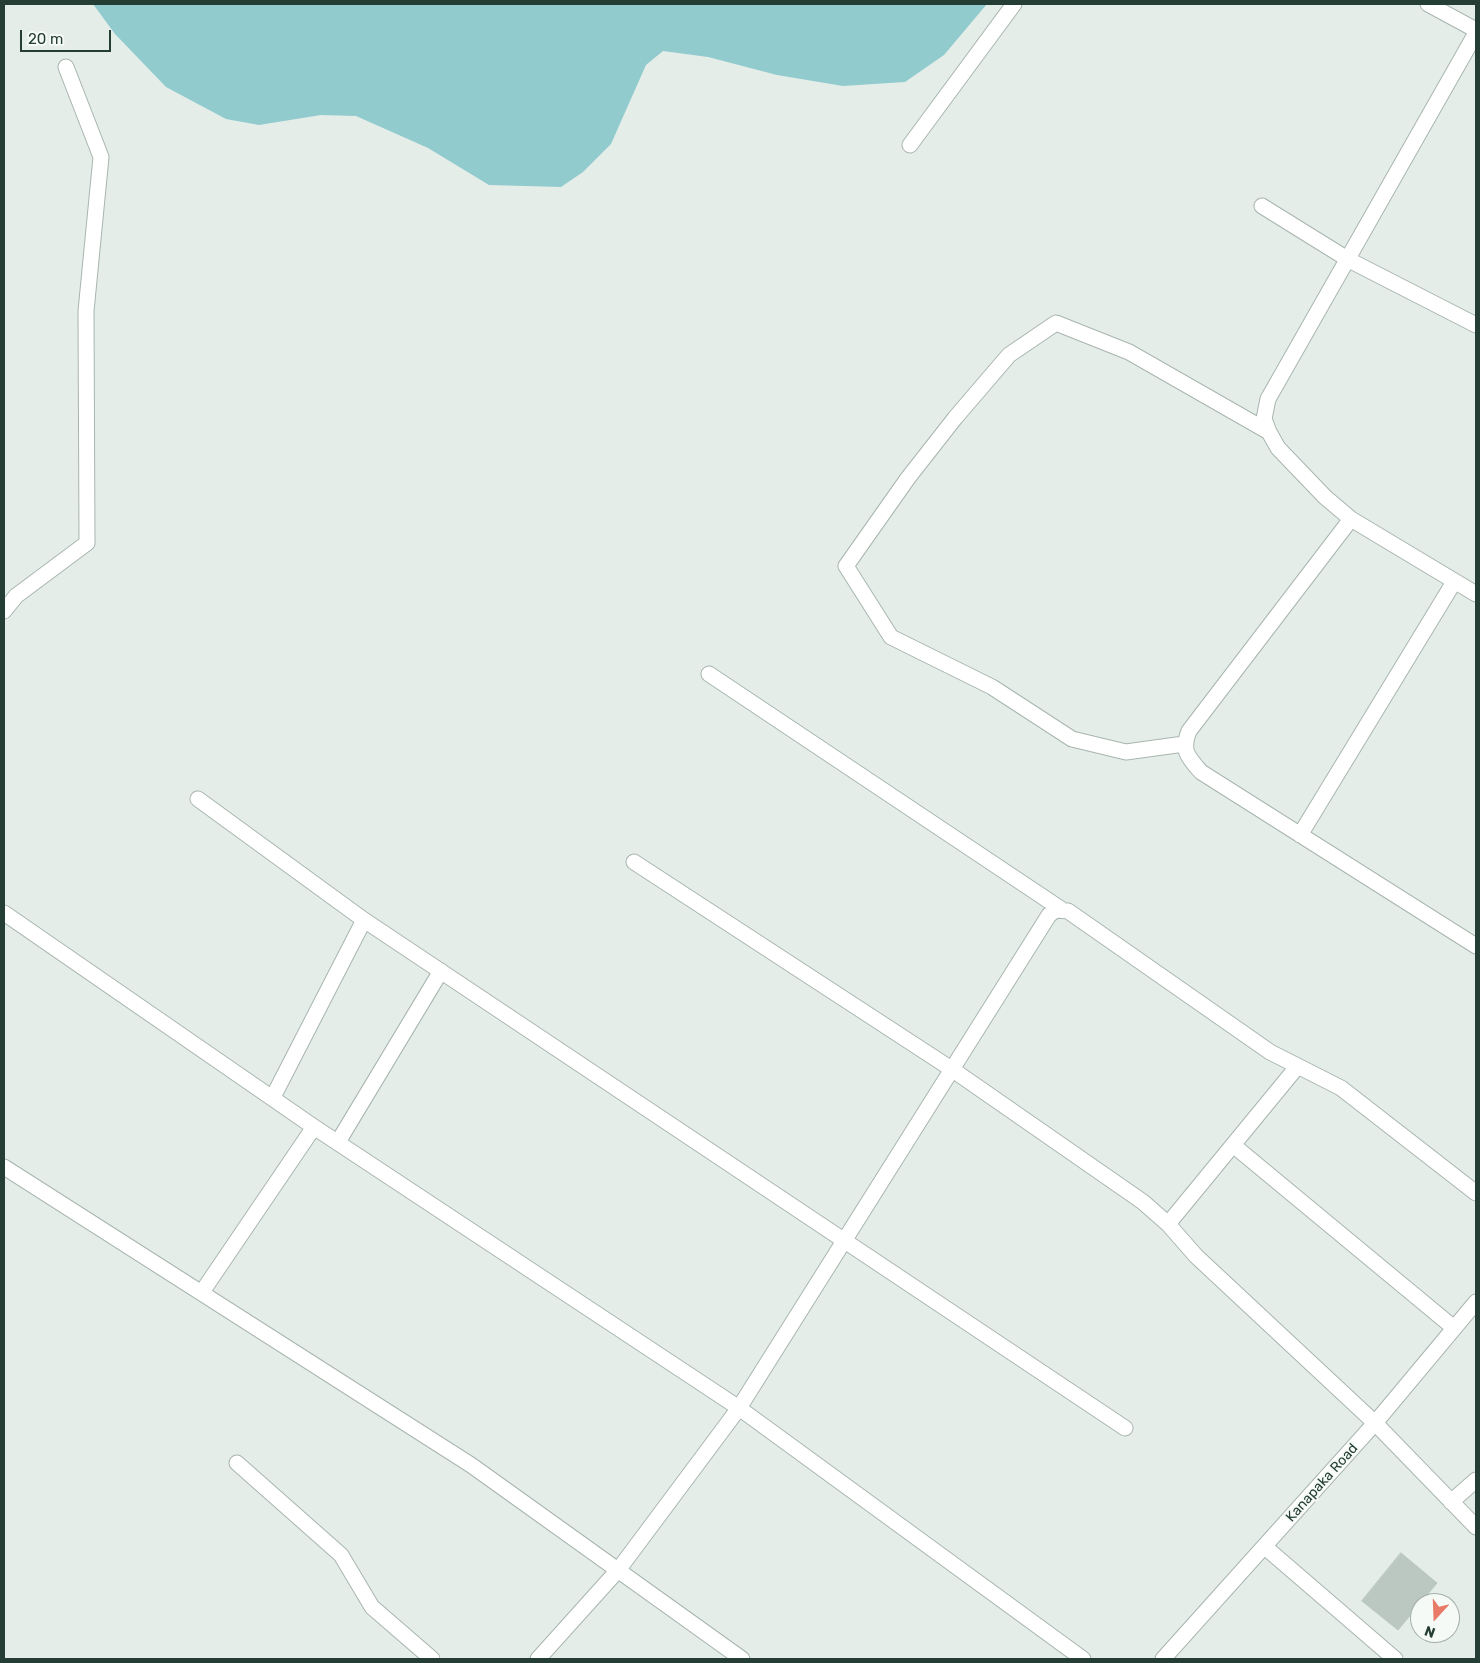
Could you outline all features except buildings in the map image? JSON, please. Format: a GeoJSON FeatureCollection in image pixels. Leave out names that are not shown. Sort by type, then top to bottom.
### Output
{"type":"FeatureCollection","features":[{"type":"Feature","properties":{"kind":"street"},"geometry":{"type":"LineString","coordinates":[[910,145],[1014,4]]}},
{"type":"Feature","properties":{"kind":"street"},"geometry":{"type":"LineString","coordinates":[[1428,4],[1476,32],[1349,260],[1268,399],[1264,419],[1278,448],[1325,497],[1351,519],[1476,594]]}},
{"type":"Feature","properties":{"kind":"street"},"geometry":{"type":"LineString","coordinates":[[4,611],[16,596],[87,543],[86,311],[101,157],[66,67]]}},
{"type":"Feature","properties":{"kind":"street"},"geometry":{"type":"LineString","coordinates":[[1262,206],[1349,260],[1476,325]]}},
{"type":"Feature","properties":{"kind":"street"},"geometry":{"type":"LineString","coordinates":[[1184,744],[1126,752],[1072,739],[992,687],[891,637],[846,566],[908,478],[955,418],[1009,355],[1056,323],[1130,352],[1269,432]]}},
{"type":"Feature","properties":{"kind":"street"},"geometry":{"type":"LineString","coordinates":[[1351,519],[1188,731],[1184,744],[1188,758],[1201,772],[1476,946]]}},
{"type":"Feature","properties":{"kind":"street"},"geometry":{"type":"LineString","coordinates":[[1300,835],[1454,582]]}},
{"type":"Feature","properties":{"kind":"street"},"geometry":{"type":"LineString","coordinates":[[709,674],[1061,910],[1068,912],[1270,1052],[1297,1068],[1341,1088],[1476,1193]]}},
{"type":"Feature","properties":{"kind":"street"},"geometry":{"type":"LineString","coordinates":[[198,799],[364,920],[1125,1428]]}},
{"type":"Feature","properties":{"kind":"street"},"geometry":{"type":"LineString","coordinates":[[634,862],[953,1070],[1143,1202],[1168,1224],[1196,1256],[1374,1423],[1476,1527]]}},
{"type":"Feature","properties":{"kind":"street"},"geometry":{"type":"LineString","coordinates":[[538,1659],[619,1569],[739,1408],[846,1241],[1049,915],[1056,910],[1061,910]]}},
{"type":"Feature","properties":{"kind":"street"},"geometry":{"type":"LineString","coordinates":[[4,913],[314,1127],[739,1408],[1083,1659]]}},
{"type":"Feature","properties":{"kind":"street"},"geometry":{"type":"LineString","coordinates":[[273,1097],[364,920]]}},
{"type":"Feature","properties":{"kind":"street"},"geometry":{"type":"LineString","coordinates":[[338,1142],[441,971]]}},
{"type":"Feature","properties":{"kind":"street"},"geometry":{"type":"LineString","coordinates":[[1168,1224],[1297,1068]]}},
{"type":"Feature","properties":{"kind":"street"},"geometry":{"type":"LineString","coordinates":[[202,1292],[314,1127]]}},
{"type":"Feature","properties":{"kind":"street"},"geometry":{"type":"LineString","coordinates":[[1233,1145],[1454,1328]]}},
{"type":"Feature","properties":{"kind":"street"},"geometry":{"type":"LineString","coordinates":[[4,1167],[471,1465],[619,1569],[742,1659]]}},
{"type":"Feature","properties":{"kind":"street","name":"Kanapaka Road"},"geometry":{"type":"LineString","coordinates":[[1162,1659],[1265,1547],[1374,1423],[1476,1302]]}},
{"type":"Feature","properties":{"kind":"street"},"geometry":{"type":"LineString","coordinates":[[236,1463],[341,1556],[372,1608],[432,1659]]}},
{"type":"Feature","properties":{"kind":"street"},"geometry":{"type":"LineString","coordinates":[[1451,1502],[1476,1480]]}},
{"type":"Feature","properties":{"kind":"street"},"geometry":{"type":"LineString","coordinates":[[1265,1547],[1395,1659]]}},
{"type":"Feature","properties":{"kind":"water"},"geometry":{"type":"Polygon","coordinates":[[[93,4],[987,4],[944,55],[905,82],[843,86],[777,75],[708,57],[663,51],[646,65],[611,144],[583,172],[561,187],[489,185],[428,148],[356,116],[321,115],[259,125],[226,119],[166,87],[115,34],[93,4]]]}}]}
